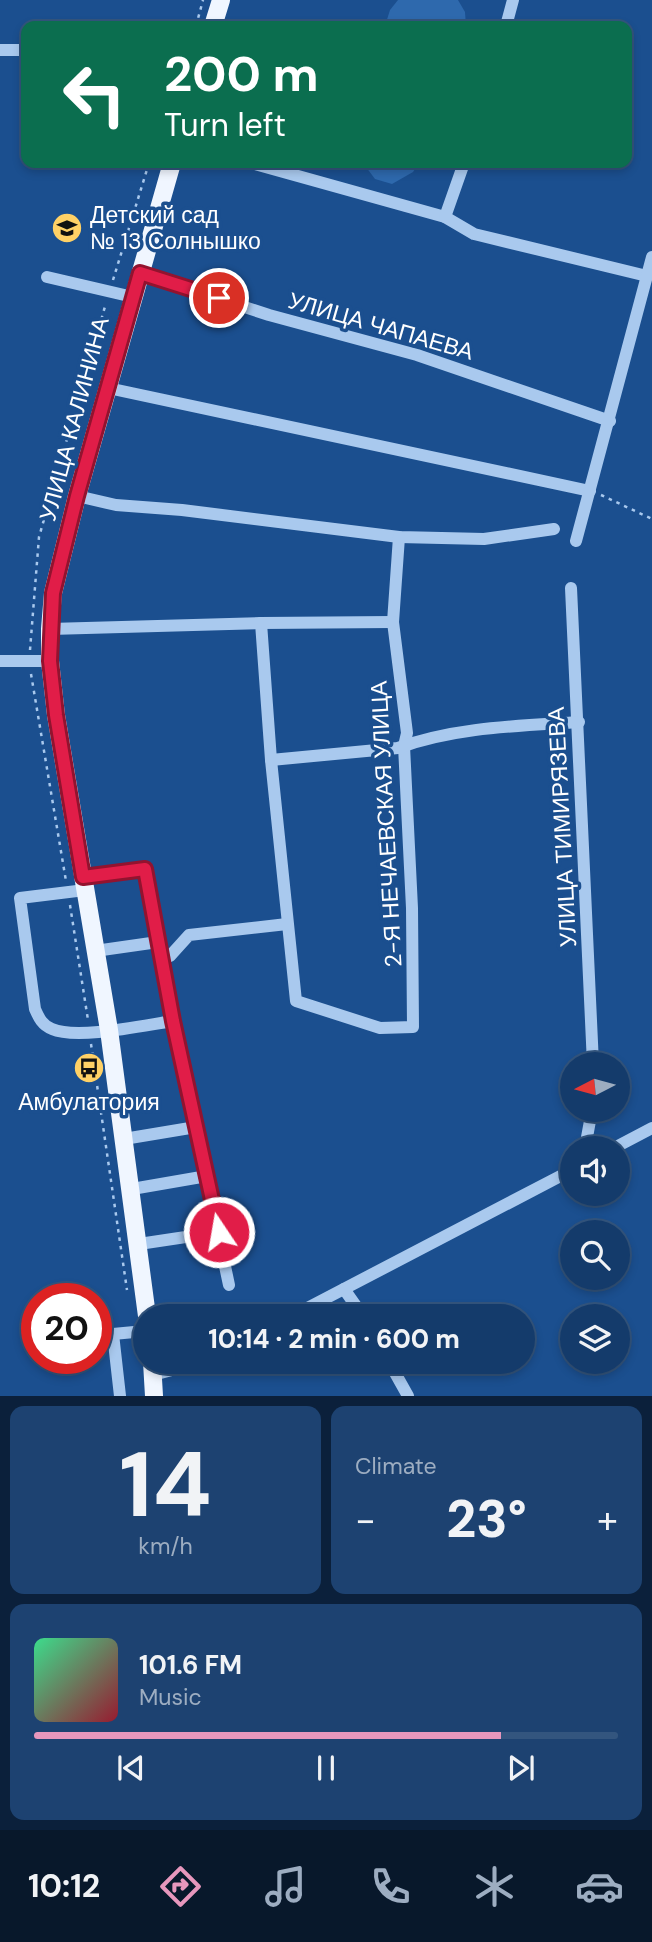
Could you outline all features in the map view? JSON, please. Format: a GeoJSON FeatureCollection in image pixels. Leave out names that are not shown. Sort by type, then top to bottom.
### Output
{"type":"FeatureCollection","features":[{"type":"Feature","properties":{"kind":"main road"},"geometry":{"type":"LineString","coordinates":[[215,21],[221,0]]}},
{"type":"Feature","properties":{"kind":"main road","name":"УЛИЦА КАЛИНИНА"},"geometry":{"type":"LineString","coordinates":[[146,1304],[109,1030],[95,951],[78,886],[50,661],[50,629],[53,593],[77,496],[171,168]]}},
{"type":"Feature","properties":{"kind":"main road"},"geometry":{"type":"LineString","coordinates":[[153,1374],[154,1396]]}},
{"type":"Feature","properties":{"kind":"street"},"geometry":{"type":"LineString","coordinates":[[507,21],[513,0]]}},
{"type":"Feature","properties":{"kind":"street"},"geometry":{"type":"LineString","coordinates":[[0,50],[21,50]]}},
{"type":"Feature","properties":{"kind":"street"},"geometry":{"type":"LineString","coordinates":[[269,168],[445,217],[474,234],[648,276]]}},
{"type":"Feature","properties":{"kind":"street"},"geometry":{"type":"LineString","coordinates":[[445,217],[462,168]]}},
{"type":"Feature","properties":{"kind":"street"},"geometry":{"type":"LineString","coordinates":[[576,541],[652,257]]}},
{"type":"Feature","properties":{"kind":"street","name":"УЛИЦА ЧАПАЕВА"},"geometry":{"type":"LineString","coordinates":[[140,273],[269,315],[417,355],[610,421]]}},
{"type":"Feature","properties":{"kind":"street"},"geometry":{"type":"LineString","coordinates":[[47,277],[133,298]]}},
{"type":"Feature","properties":{"kind":"street"},"geometry":{"type":"LineString","coordinates":[[108,388],[590,491]]}},
{"type":"Feature","properties":{"kind":"street"},"geometry":{"type":"LineString","coordinates":[[77,496],[116,505],[182,510],[399,537],[484,539],[554,528]]}},
{"type":"Feature","properties":{"kind":"street","name":"2-Я НЕЧАЕВСКАЯ УЛИЦА"},"geometry":{"type":"LineString","coordinates":[[287,924],[296,1001],[380,1028],[413,1027],[412,908],[404,746],[407,733],[393,622],[399,537]]}},
{"type":"Feature","properties":{"kind":"street","name":"УЛИЦА ТИМИРЯЗЕВА"},"geometry":{"type":"LineString","coordinates":[[571,588],[593,1052]]}},
{"type":"Feature","properties":{"kind":"street"},"geometry":{"type":"LineString","coordinates":[[50,629],[393,622]]}},
{"type":"Feature","properties":{"kind":"street"},"geometry":{"type":"LineString","coordinates":[[162,960],[170,956],[189,935],[287,924],[261,623]]}},
{"type":"Feature","properties":{"kind":"street"},"geometry":{"type":"LineString","coordinates":[[0,661],[50,661]]}},
{"type":"Feature","properties":{"kind":"street"},"geometry":{"type":"LineString","coordinates":[[271,760],[398,748],[459,733],[579,722]]}},
{"type":"Feature","properties":{"kind":"street"},"geometry":{"type":"LineString","coordinates":[[173,1021],[109,1030],[62,1032],[40,1021],[35,1009],[20,898],[145,869],[173,1021],[229,1285]]}},
{"type":"Feature","properties":{"kind":"street"},"geometry":{"type":"LineString","coordinates":[[95,951],[158,942]]}},
{"type":"Feature","properties":{"kind":"street"},"geometry":{"type":"LineString","coordinates":[[124,1139],[196,1126]]}},
{"type":"Feature","properties":{"kind":"street"},"geometry":{"type":"LineString","coordinates":[[630,1140],[652,1128]]}},
{"type":"Feature","properties":{"kind":"street"},"geometry":{"type":"LineString","coordinates":[[132,1189],[207,1176]]}},
{"type":"Feature","properties":{"kind":"street"},"geometry":{"type":"LineString","coordinates":[[315,1304],[560,1176]]}},
{"type":"Feature","properties":{"kind":"street"},"geometry":{"type":"LineString","coordinates":[[139,1244],[219,1232]]}},
{"type":"Feature","properties":{"kind":"street"},"geometry":{"type":"LineString","coordinates":[[344,1289],[355,1304]]}},
{"type":"Feature","properties":{"kind":"street"},"geometry":{"type":"LineString","coordinates":[[120,1396],[113,1334],[133,1332]]}},
{"type":"Feature","properties":{"kind":"street"},"geometry":{"type":"LineString","coordinates":[[396,1374],[408,1396]]}},
{"type":"Feature","properties":{"kind":"path"},"geometry":{"type":"LineString","coordinates":[[197,21],[203,0]]}},
{"type":"Feature","properties":{"kind":"path"},"geometry":{"type":"LineString","coordinates":[[128,1292],[89,1031],[78,886],[29,661],[38,537],[147,168]]}},
{"type":"Feature","properties":{"kind":"path"},"geometry":{"type":"LineString","coordinates":[[590,491],[652,519]]}},
{"type":"Feature","properties":{"kind":"shaded area"},"geometry":{"type":"Polygon","coordinates":[[[398,0],[458,0],[465,12],[466,21],[387,21],[390,10],[398,0]]]}},
{"type":"Feature","properties":{"kind":"shaded area"},"geometry":{"type":"Polygon","coordinates":[[[367,168],[416,168],[392,184],[375,179],[367,168]]]}},
{"type":"Feature","properties":{"kind":"place","name":"Детский сад № 13 Солнышко"},"geometry":{"type":"Point","coordinates":[67,228]}},
{"type":"Feature","properties":{"kind":"place","name":"Амбулатория"},"geometry":{"type":"Point","coordinates":[89,1068]}},
{"type":"Feature","properties":{"kind":"route"},"geometry":{"type":"LineString","coordinates":[[219,298],[140,273],[77,496],[53,593],[50,661],[56,715],[83,877],[145,869],[173,1021],[219,1232]]}}]}
